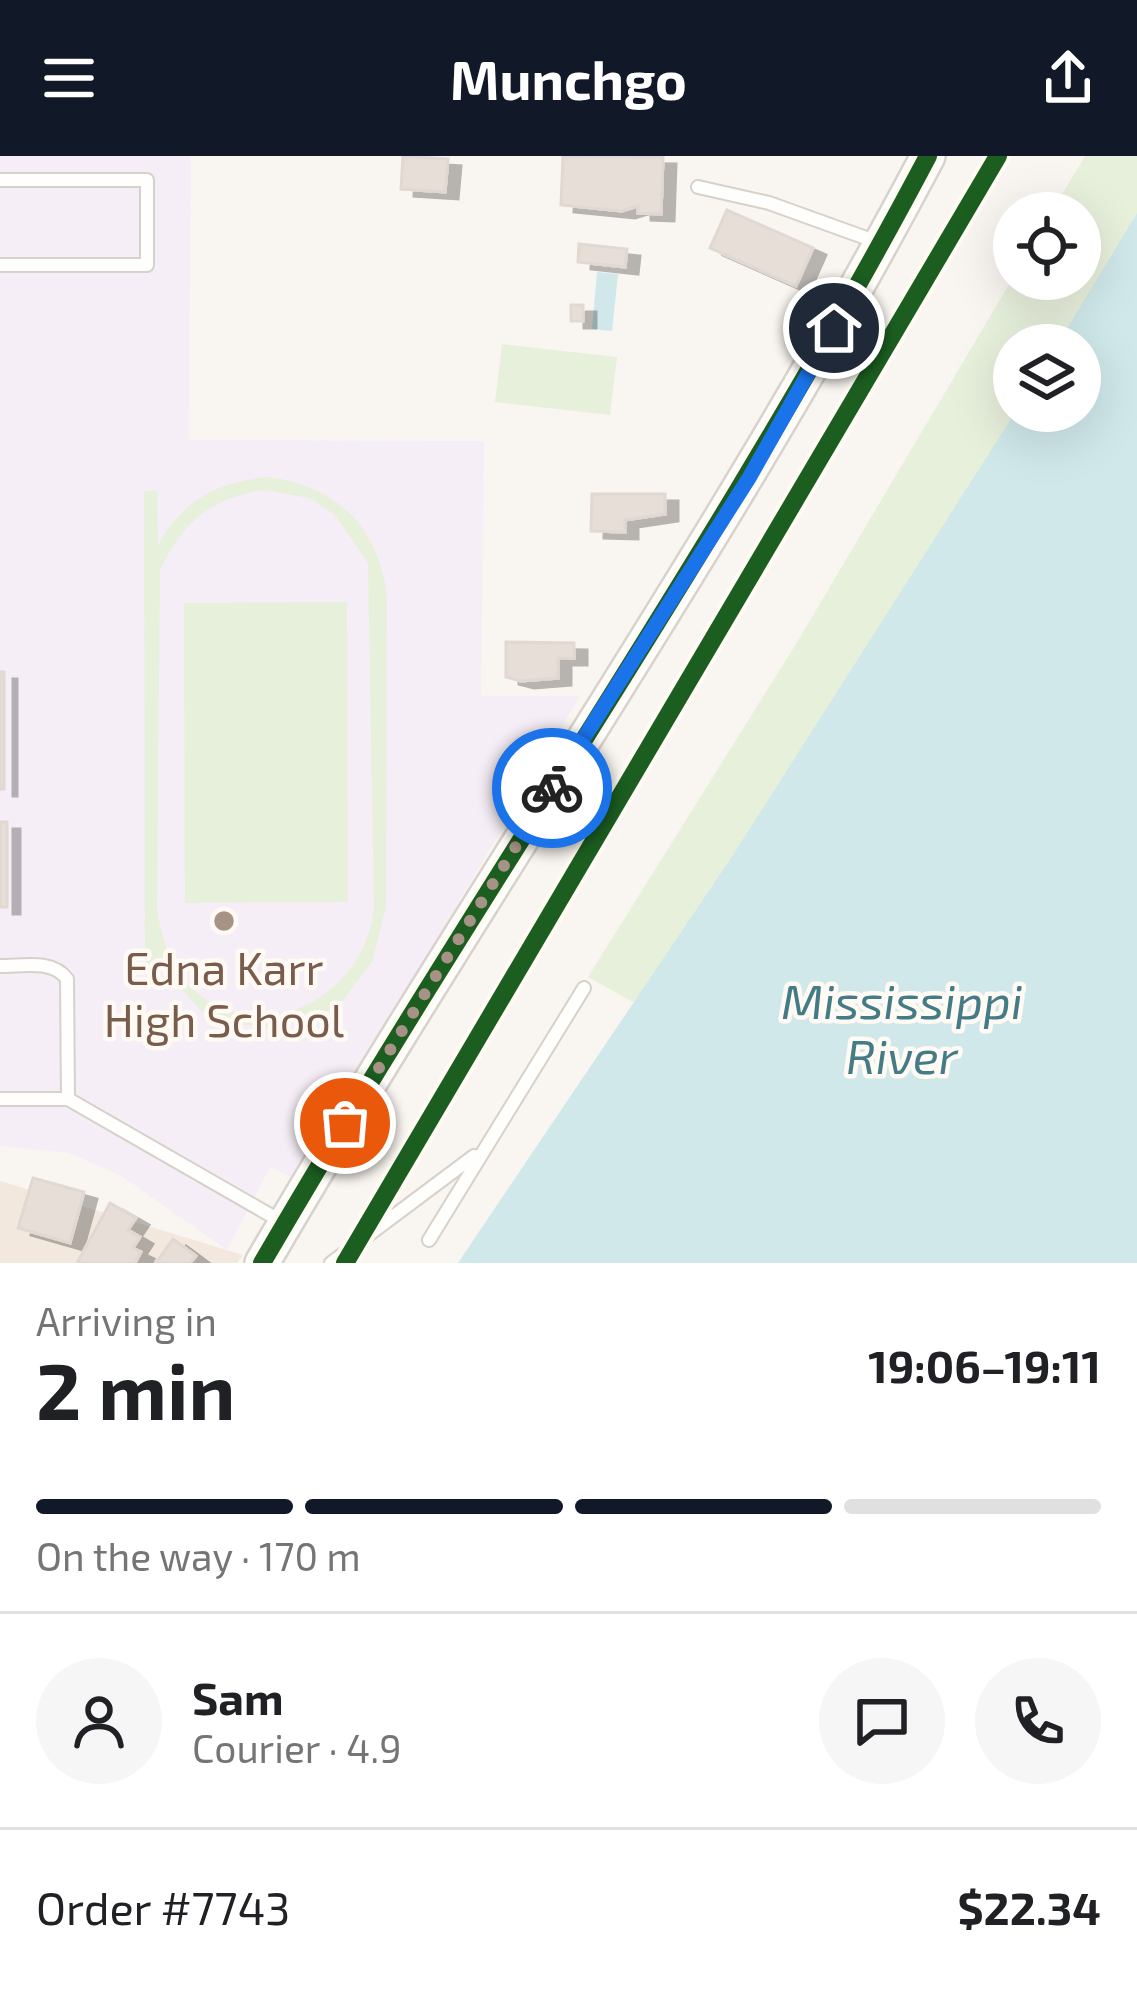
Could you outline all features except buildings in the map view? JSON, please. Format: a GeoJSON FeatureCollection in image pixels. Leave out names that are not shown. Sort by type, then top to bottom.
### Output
{"type":"FeatureCollection","features":[{"type":"Feature","properties":{"kind":"street"},"geometry":{"type":"LineString","coordinates":[[262,1263],[456,937],[749,478],[928,156]]}},
{"type":"Feature","properties":{"kind":"lane"},"geometry":{"type":"LineString","coordinates":[[0,180],[147,180],[147,265],[0,265]]}},
{"type":"Feature","properties":{"kind":"lane"},"geometry":{"type":"LineString","coordinates":[[698,187],[769,203],[882,244]]}},
{"type":"Feature","properties":{"kind":"lane"},"geometry":{"type":"LineString","coordinates":[[0,966],[46,965],[60,969],[67,979],[68,1099]]}},
{"type":"Feature","properties":{"kind":"lane"},"geometry":{"type":"LineString","coordinates":[[429,1240],[584,988]]}},
{"type":"Feature","properties":{"kind":"lane"},"geometry":{"type":"LineString","coordinates":[[0,1099],[68,1099],[285,1224]]}},
{"type":"Feature","properties":{"kind":"lane"},"geometry":{"type":"LineString","coordinates":[[331,1263],[482,1151]]}},
{"type":"Feature","properties":{"kind":"shaded area","name":"Edna Karr High School"},"geometry":{"type":"Polygon","coordinates":[[[0,156],[191,156],[189,440],[484,441],[481,696],[580,696],[296,1179],[270,1167],[227,1250],[120,1175],[68,1153],[0,1146],[0,156]]]}},
{"type":"Feature","properties":{"kind":"shaded area"},"geometry":{"type":"Polygon","coordinates":[[[0,1181],[243,1255],[237,1263],[0,1263],[0,1181]]]}},
{"type":"Feature","properties":{"kind":"green space"},"geometry":{"type":"Polygon","coordinates":[[[1085,156],[1137,156],[1137,233],[1101,291],[1101,192],[1064,192],[1085,156]]]}},
{"type":"Feature","properties":{"kind":"green space"},"geometry":{"type":"Polygon","coordinates":[[[1000,300],[1096,300],[1081,324],[993,324],[993,432],[1017,432],[642,1007],[588,977],[799,639],[1000,300]]]}},
{"type":"Feature","properties":{"kind":"green space"},"geometry":{"type":"Polygon","coordinates":[[[502,344],[617,357],[610,415],[495,402],[502,344]]]}},
{"type":"Feature","properties":{"kind":"green space"},"geometry":{"type":"Polygon","coordinates":[[[269,477],[315,490],[350,514],[374,549],[387,596],[386,907],[372,962],[328,1012],[269,1028],[220,1021],[200,1010],[158,963],[145,966],[144,491],[157,491],[158,545],[179,516],[204,496],[234,483],[269,477]],[[264,490],[214,506],[178,538],[160,570],[157,910],[167,951],[182,978],[218,1006],[247,1015],[306,1006],[331,989],[352,967],[374,908],[368,563],[334,514],[309,498],[264,490]]]}},
{"type":"Feature","properties":{"kind":"green space"},"geometry":{"type":"Polygon","coordinates":[[[347,602],[348,902],[185,903],[184,603],[347,602]]]}},
{"type":"Feature","properties":{"kind":"water","name":"Mississippi River"},"geometry":{"type":"Polygon","coordinates":[[[1137,213],[1137,1263],[458,1263],[731,858],[1003,432],[1101,432],[1101,324],[1070,324],[1084,300],[1101,300],[1101,272],[1137,213]]]}},
{"type":"Feature","properties":{"kind":"water"},"geometry":{"type":"Polygon","coordinates":[[[597,272],[618,274],[612,331],[592,329],[597,272]]]}},
{"type":"Feature","properties":{"kind":"cycle path"},"geometry":{"type":"LineString","coordinates":[[262,1263],[770,437],[928,156]]}},
{"type":"Feature","properties":{"kind":"cycle path"},"geometry":{"type":"LineString","coordinates":[[345,1263],[998,156]]}},
{"type":"Feature","properties":{"kind":"way so far"},"geometry":{"type":"LineString","coordinates":[[345,1123],[552,788]]}},
{"type":"Feature","properties":{"kind":"place","name":"Edna Karr High School"},"geometry":{"type":"Point","coordinates":[224,921]}},
{"type":"Feature","properties":{"kind":"route"},"geometry":{"type":"LineString","coordinates":[[552,788],[749,478],[834,328]]}}]}
